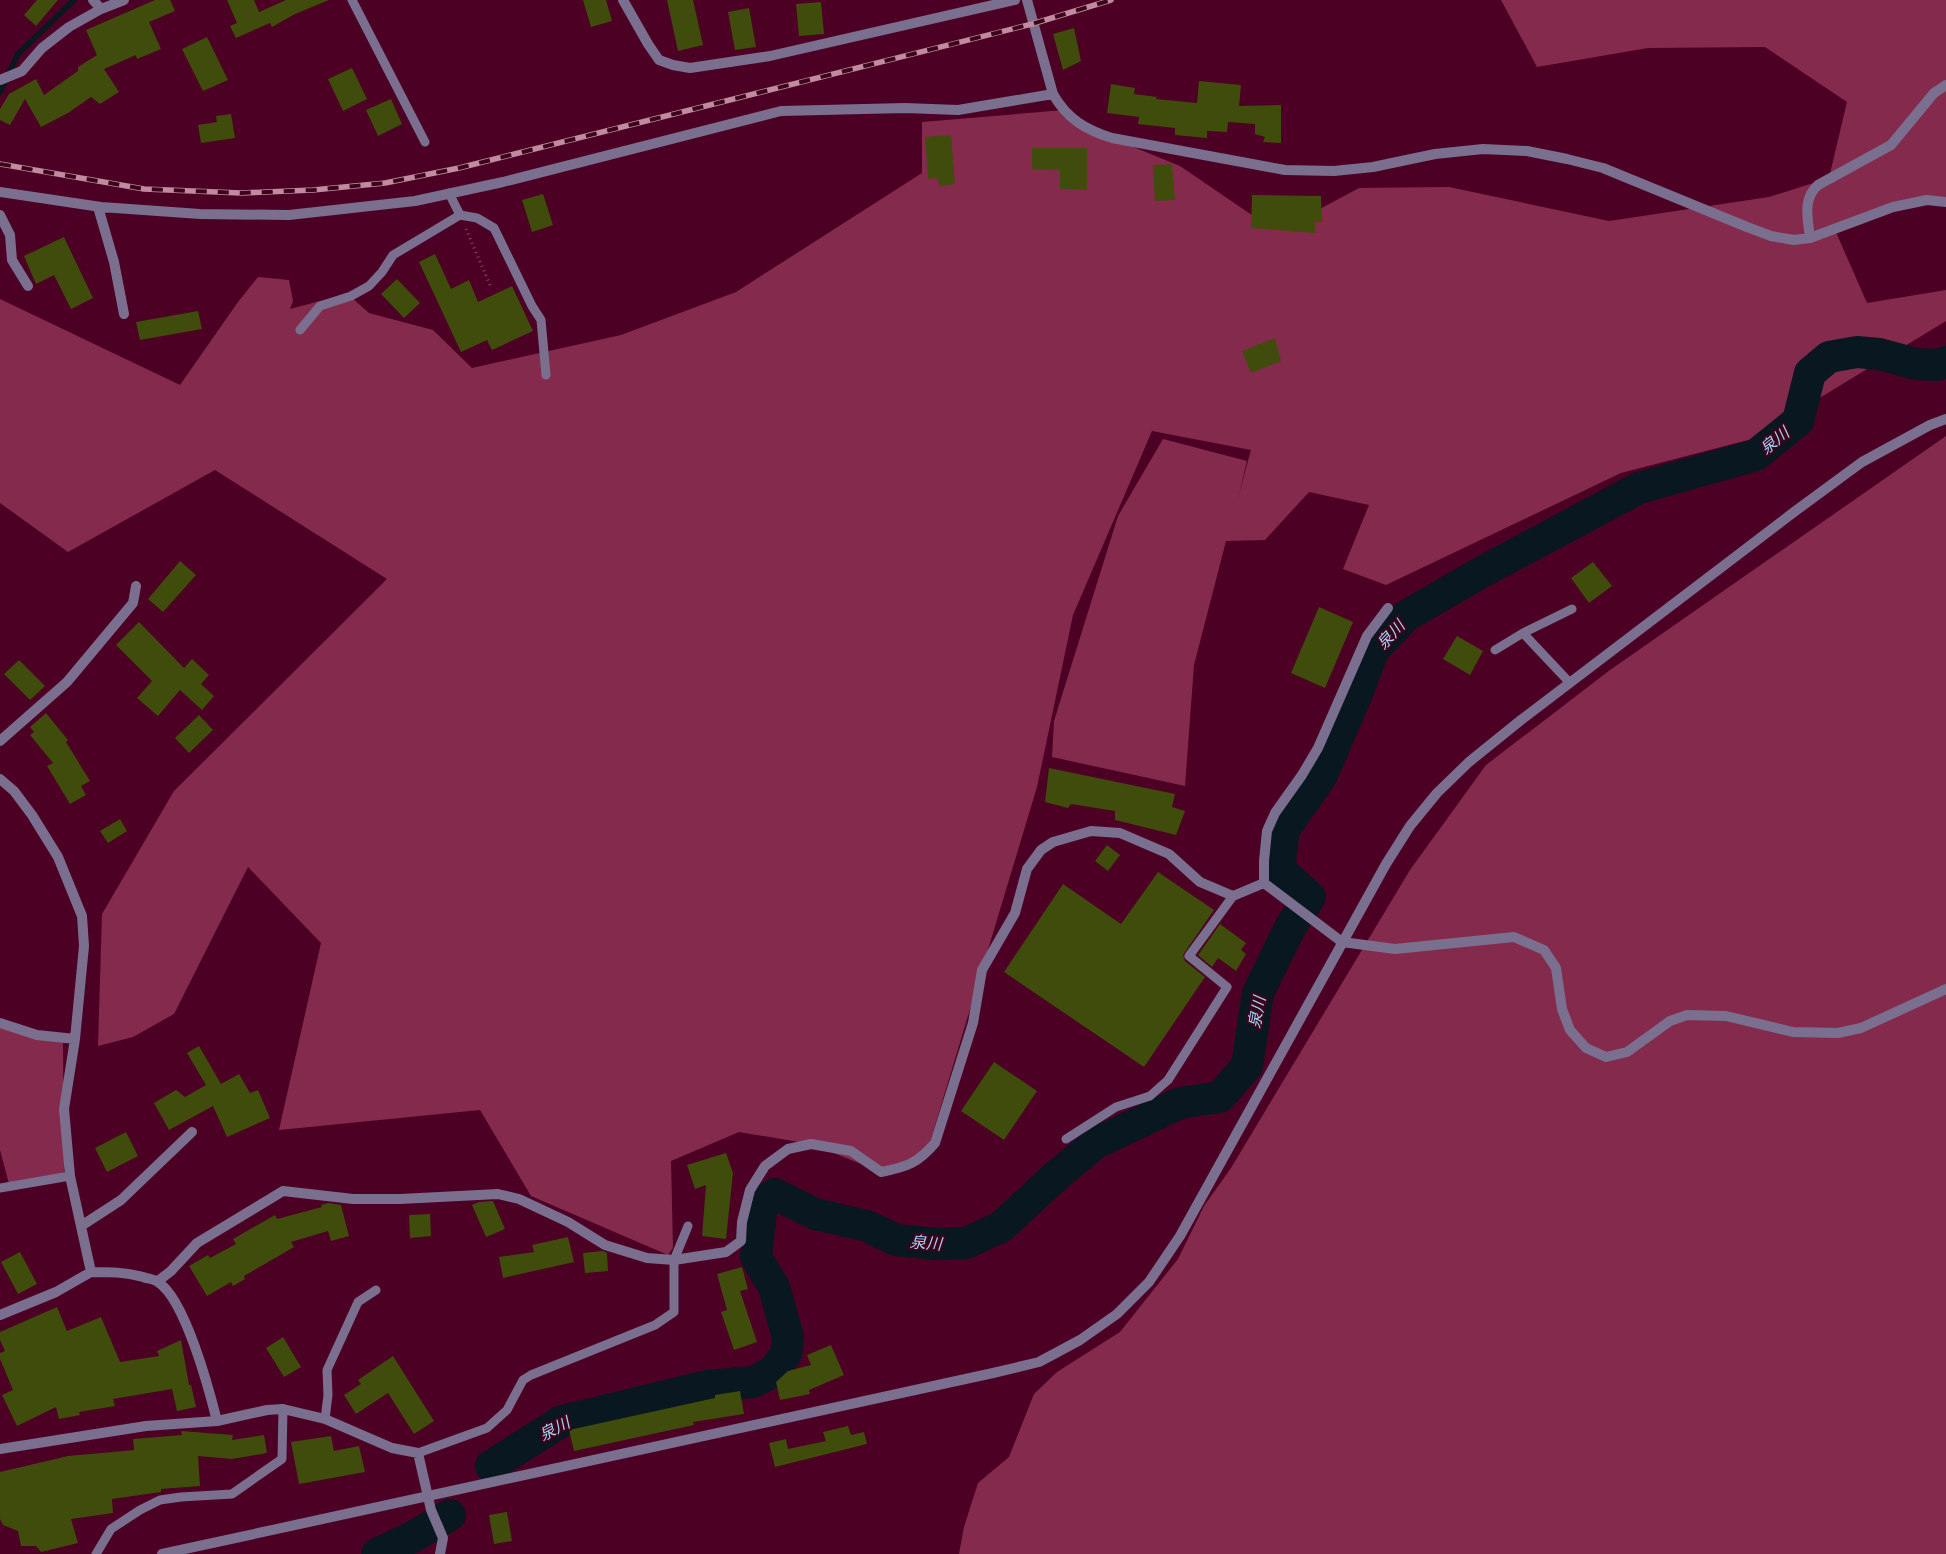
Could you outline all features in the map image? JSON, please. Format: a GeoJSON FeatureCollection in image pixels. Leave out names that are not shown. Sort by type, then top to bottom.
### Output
{"type":"FeatureCollection","features":[{"type":"Feature","properties":{"kind":"street"},"geometry":{"type":"LineString","coordinates":[[93,0],[101,9]]}},
{"type":"Feature","properties":{"kind":"street"},"geometry":{"type":"LineString","coordinates":[[0,80],[22,70],[42,48],[69,27],[101,9],[124,0]]}},
{"type":"Feature","properties":{"kind":"street"},"geometry":{"type":"LineString","coordinates":[[624,0],[659,60],[690,68],[770,56],[1015,0]]}},
{"type":"Feature","properties":{"kind":"street"},"geometry":{"type":"LineString","coordinates":[[1026,0],[1053,94],[1058,104],[1071,117],[1090,131],[1112,138],[1285,170],[1334,171],[1373,167],[1435,154],[1483,149],[1528,152],[1602,168],[1771,236],[1794,240],[1810,238],[1893,207],[1928,200],[1946,202]]}},
{"type":"Feature","properties":{"kind":"street"},"geometry":{"type":"LineString","coordinates":[[1810,238],[1807,201],[1810,192],[1818,185],[1891,144],[1934,93],[1946,85]]}},
{"type":"Feature","properties":{"kind":"street"},"geometry":{"type":"LineString","coordinates":[[0,192],[98,207],[200,214],[289,215],[415,201],[513,180],[781,111],[906,108],[958,110],[1053,94]]}},
{"type":"Feature","properties":{"kind":"street"},"geometry":{"type":"LineString","coordinates":[[98,207],[114,262],[124,314]]}},
{"type":"Feature","properties":{"kind":"street"},"geometry":{"type":"LineString","coordinates":[[0,215],[10,235],[12,260],[28,286]]}},
{"type":"Feature","properties":{"kind":"street"},"geometry":{"type":"LineString","coordinates":[[162,1554],[993,1373],[1039,1362],[1080,1340],[1117,1314],[1149,1282],[1169,1252],[1390,857],[1410,826],[1437,793],[1469,762],[1570,683],[1862,462],[1930,425],[1946,420]]}},
{"type":"Feature","properties":{"kind":"street"},"geometry":{"type":"LineString","coordinates":[[0,741],[67,682],[132,603],[136,586]]}},
{"type":"Feature","properties":{"kind":"street"},"geometry":{"type":"LineString","coordinates":[[1264,883],[1267,831],[1275,813],[1302,775],[1318,748],[1368,636],[1388,608]]}},
{"type":"Feature","properties":{"kind":"street"},"geometry":{"type":"LineString","coordinates":[[0,779],[14,791],[32,815],[58,857],[82,916],[84,946],[75,1039],[64,1109],[70,1176],[91,1272]]}},
{"type":"Feature","properties":{"kind":"street"},"geometry":{"type":"LineString","coordinates":[[158,1281],[171,1271],[197,1243],[283,1191],[372,1199],[498,1194],[519,1199],[543,1210],[605,1244],[647,1258],[674,1260],[726,1252],[742,1241],[742,1222],[750,1190],[765,1166],[788,1150],[811,1144],[851,1151],[881,1172],[906,1167],[924,1157],[935,1143],[973,1023],[982,970],[1015,913],[1027,869],[1041,850],[1053,842],[1091,832],[1120,833],[1169,854],[1200,882],[1233,896],[1264,883]]}},
{"type":"Feature","properties":{"kind":"street"},"geometry":{"type":"LineString","coordinates":[[1264,883],[1342,942],[1395,949],[1514,938],[1544,950],[1556,968],[1562,1009],[1570,1030],[1586,1048],[1606,1057],[1627,1052],[1670,1021],[1687,1016],[1726,1016],[1793,1032],[1838,1033],[1861,1028],[1946,989]]}},
{"type":"Feature","properties":{"kind":"street"},"geometry":{"type":"LineString","coordinates":[[0,1023],[37,1035],[75,1039]]}},
{"type":"Feature","properties":{"kind":"street"},"geometry":{"type":"LineString","coordinates":[[81,1226],[121,1200],[192,1132]]}},
{"type":"Feature","properties":{"kind":"street"},"geometry":{"type":"LineString","coordinates":[[0,1314],[56,1292],[91,1272],[122,1272],[158,1281],[170,1295],[182,1316],[204,1368],[217,1421]]}},
{"type":"Feature","properties":{"kind":"street"},"geometry":{"type":"LineString","coordinates":[[0,1448],[146,1426],[217,1421],[267,1410],[283,1410],[325,1419],[392,1448],[418,1453],[431,1510],[443,1538],[440,1554]]}},
{"type":"Feature","properties":{"kind":"lane"},"geometry":{"type":"LineString","coordinates":[[352,0],[425,142]]}},
{"type":"Feature","properties":{"kind":"lane"},"geometry":{"type":"LineString","coordinates":[[449,193],[460,215]]}},
{"type":"Feature","properties":{"kind":"lane"},"geometry":{"type":"LineString","coordinates":[[300,330],[320,306],[351,296],[368,286],[382,272],[393,256],[460,215],[477,218],[494,228],[532,306],[541,320],[546,375]]}},
{"type":"Feature","properties":{"kind":"lane"},"geometry":{"type":"LineString","coordinates":[[1495,650],[1523,632],[1572,609]]}},
{"type":"Feature","properties":{"kind":"lane"},"geometry":{"type":"LineString","coordinates":[[1523,632],[1570,683]]}},
{"type":"Feature","properties":{"kind":"lane"},"geometry":{"type":"LineString","coordinates":[[1066,1139],[1116,1107],[1150,1096],[1168,1080],[1227,987],[1189,956],[1233,896]]}},
{"type":"Feature","properties":{"kind":"lane"},"geometry":{"type":"LineString","coordinates":[[0,1188],[70,1176]]}},
{"type":"Feature","properties":{"kind":"lane"},"geometry":{"type":"LineString","coordinates":[[418,1453],[487,1428],[507,1410],[523,1380],[531,1375],[655,1326],[674,1312],[674,1260],[688,1226]]}},
{"type":"Feature","properties":{"kind":"lane"},"geometry":{"type":"LineString","coordinates":[[325,1419],[328,1395],[327,1370],[358,1302],[376,1290]]}},
{"type":"Feature","properties":{"kind":"lane"},"geometry":{"type":"LineString","coordinates":[[96,1554],[110,1528],[140,1510],[160,1500],[232,1494],[282,1459],[283,1410]]}},
{"type":"Feature","properties":{"kind":"path"},"geometry":{"type":"LineString","coordinates":[[460,215],[490,285]]}},
{"type":"Feature","properties":{"kind":"shaded area"},"geometry":{"type":"Polygon","coordinates":[[[1501,0],[1946,0],[1946,204],[1922,201],[1835,230],[1867,303],[1946,290],[1946,321],[1752,439],[1621,473],[1386,585],[1343,569],[1369,505],[1309,492],[1265,540],[1226,541],[1194,665],[1185,786],[1052,757],[1054,721],[1118,516],[1163,439],[1247,461],[1238,498],[1251,450],[1152,431],[1073,615],[1037,787],[927,1152],[881,1172],[811,1144],[739,1132],[671,1161],[673,1248],[668,1255],[531,1196],[480,1110],[279,1130],[321,943],[248,867],[174,1014],[133,1037],[98,1046],[102,914],[174,791],[387,579],[215,470],[68,552],[0,503],[0,299],[180,385],[238,302],[258,277],[289,280],[293,301],[290,309],[350,293],[351,297],[369,313],[433,330],[472,368],[621,335],[736,292],[922,173],[922,122],[1064,110],[1114,139],[1180,166],[1268,226],[1316,211],[1359,188],[1449,187],[1609,221],[1769,197],[1829,178],[1847,102],[1765,47],[1648,48],[1537,67],[1501,0]]]}},
{"type":"Feature","properties":{"kind":"shaded area"},"geometry":{"type":"Polygon","coordinates":[[[1946,436],[1946,1554],[959,1554],[964,1527],[978,1483],[1009,1457],[1034,1394],[1057,1372],[1120,1332],[1178,1259],[1204,1206],[1231,1168],[1410,870],[1486,765],[1610,670],[1946,436]]]}},
{"type":"Feature","properties":{"kind":"shaded area"},"geometry":{"type":"Polygon","coordinates":[[[0,1028],[63,1040],[64,1176],[9,1184],[0,1150],[0,1028]]]}},
{"type":"Feature","properties":{"kind":"building"},"geometry":{"type":"Polygon","coordinates":[[[37,0],[58,0],[36,26],[24,15],[37,0]]]}},
{"type":"Feature","properties":{"kind":"building"},"geometry":{"type":"Polygon","coordinates":[[[155,0],[170,0],[175,11],[149,22],[161,49],[137,59],[136,55],[104,69],[119,92],[100,104],[91,97],[68,113],[41,127],[25,99],[10,125],[0,120],[0,109],[9,94],[36,79],[44,95],[78,71],[78,67],[97,55],[86,30],[155,0]]]}},
{"type":"Feature","properties":{"kind":"building"},"geometry":{"type":"Polygon","coordinates":[[[227,0],[254,0],[259,12],[286,0],[329,0],[295,14],[272,27],[270,23],[236,38],[230,26],[237,23],[227,0]]]}},
{"type":"Feature","properties":{"kind":"building"},"geometry":{"type":"Polygon","coordinates":[[[583,0],[606,0],[612,21],[591,27],[583,0]]]}},
{"type":"Feature","properties":{"kind":"building"},"geometry":{"type":"Polygon","coordinates":[[[667,0],[693,0],[703,45],[678,51],[667,0]]]}},
{"type":"Feature","properties":{"kind":"building"},"geometry":{"type":"Polygon","coordinates":[[[821,2],[824,34],[799,36],[796,4],[821,2]]]}},
{"type":"Feature","properties":{"kind":"building"},"geometry":{"type":"Polygon","coordinates":[[[749,8],[756,47],[735,50],[728,12],[749,8]]]}},
{"type":"Feature","properties":{"kind":"building"},"geometry":{"type":"Polygon","coordinates":[[[1074,28],[1081,61],[1063,70],[1053,34],[1074,28]]]}},
{"type":"Feature","properties":{"kind":"building"},"geometry":{"type":"Polygon","coordinates":[[[207,37],[228,80],[203,91],[182,49],[207,37]]]}},
{"type":"Feature","properties":{"kind":"building"},"geometry":{"type":"Polygon","coordinates":[[[352,68],[367,99],[343,111],[328,79],[352,68]]]}},
{"type":"Feature","properties":{"kind":"building"},"geometry":{"type":"Polygon","coordinates":[[[1199,81],[1241,85],[1239,106],[1281,105],[1281,143],[1263,142],[1265,137],[1255,134],[1255,124],[1228,122],[1227,132],[1207,131],[1207,138],[1175,135],[1175,128],[1138,124],[1139,117],[1107,113],[1111,84],[1135,88],[1134,94],[1157,97],[1156,99],[1197,103],[1199,81]]]}},
{"type":"Feature","properties":{"kind":"building"},"geometry":{"type":"Polygon","coordinates":[[[391,99],[402,124],[378,136],[366,110],[391,99]]]}},
{"type":"Feature","properties":{"kind":"building"},"geometry":{"type":"Polygon","coordinates":[[[231,114],[235,138],[201,143],[198,125],[217,122],[216,116],[231,114]]]}},
{"type":"Feature","properties":{"kind":"building"},"geometry":{"type":"Polygon","coordinates":[[[951,135],[955,184],[939,186],[938,178],[928,179],[925,137],[951,135]]]}},
{"type":"Feature","properties":{"kind":"building"},"geometry":{"type":"Polygon","coordinates":[[[1032,148],[1087,148],[1087,190],[1060,189],[1060,170],[1032,169],[1032,148]]]}},
{"type":"Feature","properties":{"kind":"building"},"geometry":{"type":"Polygon","coordinates":[[[1172,164],[1175,200],[1155,201],[1153,165],[1172,164]]]}},
{"type":"Feature","properties":{"kind":"building"},"geometry":{"type":"Polygon","coordinates":[[[543,194],[553,225],[532,232],[522,200],[543,194]]]}},
{"type":"Feature","properties":{"kind":"building"},"geometry":{"type":"Polygon","coordinates":[[[1252,195],[1321,196],[1322,222],[1315,222],[1315,233],[1251,228],[1252,195]]]}},
{"type":"Feature","properties":{"kind":"building"},"geometry":{"type":"Polygon","coordinates":[[[64,237],[93,298],[71,309],[54,275],[36,284],[24,256],[64,237]]]}},
{"type":"Feature","properties":{"kind":"building"},"geometry":{"type":"Polygon","coordinates":[[[435,254],[451,289],[469,280],[478,302],[512,286],[533,331],[492,350],[487,340],[461,352],[419,262],[435,254]]]}},
{"type":"Feature","properties":{"kind":"building"},"geometry":{"type":"Polygon","coordinates":[[[397,279],[420,303],[404,318],[381,294],[397,279]]]}},
{"type":"Feature","properties":{"kind":"building"},"geometry":{"type":"Polygon","coordinates":[[[198,311],[202,329],[140,340],[136,322],[198,311]]]}},
{"type":"Feature","properties":{"kind":"building"},"geometry":{"type":"Polygon","coordinates":[[[1275,338],[1281,361],[1251,373],[1242,351],[1275,338]]]}},
{"type":"Feature","properties":{"kind":"building"},"geometry":{"type":"Polygon","coordinates":[[[180,561],[196,575],[163,612],[148,599],[180,561]]]}},
{"type":"Feature","properties":{"kind":"building"},"geometry":{"type":"Polygon","coordinates":[[[1593,562],[1612,586],[1589,603],[1571,578],[1593,562]]]}},
{"type":"Feature","properties":{"kind":"building"},"geometry":{"type":"Polygon","coordinates":[[[1319,607],[1353,622],[1325,688],[1291,673],[1319,607]]]}},
{"type":"Feature","properties":{"kind":"building"},"geometry":{"type":"Polygon","coordinates":[[[139,622],[184,668],[192,659],[209,675],[201,684],[214,696],[202,710],[180,690],[158,716],[137,698],[152,681],[116,645],[139,622]]]}},
{"type":"Feature","properties":{"kind":"building"},"geometry":{"type":"Polygon","coordinates":[[[1457,636],[1483,651],[1470,675],[1443,659],[1457,636]]]}},
{"type":"Feature","properties":{"kind":"building"},"geometry":{"type":"Polygon","coordinates":[[[19,660],[45,686],[30,700],[4,674],[19,660]]]}},
{"type":"Feature","properties":{"kind":"building"},"geometry":{"type":"Polygon","coordinates":[[[46,713],[68,740],[66,742],[90,781],[81,786],[86,795],[70,804],[47,766],[53,763],[30,735],[34,732],[30,727],[46,713]]]}},
{"type":"Feature","properties":{"kind":"building"},"geometry":{"type":"Polygon","coordinates":[[[199,715],[213,730],[189,753],[175,738],[199,715]]]}},
{"type":"Feature","properties":{"kind":"building"},"geometry":{"type":"Polygon","coordinates":[[[1049,768],[1175,794],[1172,807],[1185,811],[1176,835],[1115,820],[1115,811],[1071,804],[1068,808],[1045,802],[1049,768]]]}},
{"type":"Feature","properties":{"kind":"building"},"geometry":{"type":"Polygon","coordinates":[[[120,819],[127,831],[108,843],[100,831],[120,819]]]}},
{"type":"Feature","properties":{"kind":"building"},"geometry":{"type":"Polygon","coordinates":[[[1107,845],[1120,855],[1108,871],[1095,861],[1107,845]]]}},
{"type":"Feature","properties":{"kind":"building"},"geometry":{"type":"Polygon","coordinates":[[[1158,872],[1214,910],[1183,955],[1185,961],[1205,977],[1144,1067],[1004,972],[1063,884],[1121,924],[1158,872]]]}},
{"type":"Feature","properties":{"kind":"building"},"geometry":{"type":"Polygon","coordinates":[[[1220,924],[1246,943],[1241,950],[1246,954],[1236,971],[1218,958],[1212,967],[1198,955],[1220,924]]]}},
{"type":"Feature","properties":{"kind":"building"},"geometry":{"type":"Polygon","coordinates":[[[199,1046],[221,1084],[239,1074],[250,1093],[258,1090],[270,1118],[227,1137],[213,1106],[169,1130],[154,1103],[176,1090],[185,1097],[206,1085],[187,1053],[199,1046]]]}},
{"type":"Feature","properties":{"kind":"building"},"geometry":{"type":"Polygon","coordinates":[[[994,1062],[1037,1091],[1004,1140],[961,1111],[994,1062]]]}},
{"type":"Feature","properties":{"kind":"building"},"geometry":{"type":"Polygon","coordinates":[[[126,1132],[138,1156],[107,1172],[95,1148],[126,1132]]]}},
{"type":"Feature","properties":{"kind":"building"},"geometry":{"type":"Polygon","coordinates":[[[726,1153],[733,1173],[726,1239],[702,1236],[706,1185],[695,1189],[687,1165],[726,1153]]]}},
{"type":"Feature","properties":{"kind":"building"},"geometry":{"type":"Polygon","coordinates":[[[493,1201],[505,1229],[486,1237],[472,1205],[479,1202],[493,1201]]]}},
{"type":"Feature","properties":{"kind":"building"},"geometry":{"type":"Polygon","coordinates":[[[328,1203],[341,1205],[349,1236],[331,1241],[328,1231],[291,1242],[294,1247],[244,1276],[245,1279],[233,1286],[231,1282],[207,1296],[189,1266],[208,1255],[210,1258],[236,1244],[233,1239],[275,1215],[277,1219],[322,1207],[321,1205],[328,1203]]]}},
{"type":"Feature","properties":{"kind":"building"},"geometry":{"type":"Polygon","coordinates":[[[430,1214],[431,1236],[410,1238],[409,1215],[430,1214]]]}},
{"type":"Feature","properties":{"kind":"building"},"geometry":{"type":"Polygon","coordinates":[[[568,1237],[574,1262],[503,1278],[499,1257],[534,1252],[532,1245],[568,1237]]]}},
{"type":"Feature","properties":{"kind":"building"},"geometry":{"type":"Polygon","coordinates":[[[603,1251],[607,1253],[608,1271],[585,1273],[583,1253],[603,1251]]]}},
{"type":"Feature","properties":{"kind":"building"},"geometry":{"type":"Polygon","coordinates":[[[20,1252],[37,1284],[18,1294],[1,1262],[20,1252]]]}},
{"type":"Feature","properties":{"kind":"building"},"geometry":{"type":"Polygon","coordinates":[[[742,1267],[748,1289],[740,1291],[757,1342],[734,1350],[721,1312],[727,1310],[717,1274],[742,1267]]]}},
{"type":"Feature","properties":{"kind":"building"},"geometry":{"type":"Polygon","coordinates":[[[57,1307],[67,1331],[101,1317],[120,1362],[159,1356],[157,1351],[181,1340],[189,1385],[191,1385],[196,1407],[177,1411],[172,1389],[113,1399],[115,1406],[79,1412],[80,1415],[59,1419],[56,1407],[17,1426],[2,1395],[13,1390],[0,1359],[0,1353],[5,1351],[0,1340],[0,1332],[57,1307]]]}},
{"type":"Feature","properties":{"kind":"building"},"geometry":{"type":"Polygon","coordinates":[[[283,1337],[301,1367],[284,1377],[266,1348],[283,1337]]]}},
{"type":"Feature","properties":{"kind":"building"},"geometry":{"type":"Polygon","coordinates":[[[831,1345],[844,1375],[809,1390],[810,1394],[780,1400],[776,1382],[788,1371],[811,1365],[807,1355],[831,1345]]]}},
{"type":"Feature","properties":{"kind":"building"},"geometry":{"type":"Polygon","coordinates":[[[393,1356],[434,1421],[414,1434],[388,1393],[356,1414],[344,1395],[361,1384],[358,1380],[393,1356]]]}},
{"type":"Feature","properties":{"kind":"building"},"geometry":{"type":"Polygon","coordinates":[[[740,1391],[744,1414],[693,1422],[694,1425],[574,1451],[569,1430],[715,1398],[715,1395],[740,1391]]]}},
{"type":"Feature","properties":{"kind":"building"},"geometry":{"type":"Polygon","coordinates":[[[848,1426],[851,1435],[864,1432],[867,1444],[775,1467],[769,1443],[786,1439],[788,1449],[826,1441],[823,1432],[848,1426]]]}},
{"type":"Feature","properties":{"kind":"building"},"geometry":{"type":"Polygon","coordinates":[[[181,1431],[233,1435],[232,1440],[264,1435],[267,1453],[232,1459],[198,1456],[200,1486],[161,1489],[161,1492],[112,1499],[113,1513],[71,1519],[78,1543],[41,1552],[36,1546],[21,1546],[18,1531],[3,1525],[0,1519],[0,1472],[68,1456],[134,1450],[133,1439],[182,1435],[181,1431]]]}},
{"type":"Feature","properties":{"kind":"building"},"geometry":{"type":"Polygon","coordinates":[[[331,1436],[334,1451],[359,1446],[365,1472],[299,1484],[291,1442],[331,1436]]]}},
{"type":"Feature","properties":{"kind":"building"},"geometry":{"type":"Polygon","coordinates":[[[507,1512],[512,1541],[494,1544],[489,1515],[507,1512]]]}},
{"type":"Feature","properties":{"kind":"waterway"},"geometry":{"type":"LineString","coordinates":[[0,92],[18,54],[74,0]]}},
{"type":"Feature","properties":{"kind":"waterway","name":"泉川"},"geometry":{"type":"LineString","coordinates":[[491,1466],[562,1421],[707,1386],[753,1382],[773,1372],[786,1354],[788,1337],[774,1287],[756,1257],[762,1202],[775,1194],[815,1214],[867,1226],[896,1240],[937,1244],[966,1243],[1001,1227],[1055,1177],[1096,1143],[1180,1103],[1220,1097],[1247,1066],[1258,993],[1291,926],[1310,897],[1279,869],[1284,830],[1322,775],[1374,649],[1406,616],[1482,572],[1639,488],[1756,455],[1798,421],[1810,373],[1829,357],[1857,352],[1879,354],[1916,364],[1938,365],[1946,362]]}},
{"type":"Feature","properties":{"kind":"waterway","name":"泉川"},"geometry":{"type":"LineString","coordinates":[[377,1554],[411,1538],[450,1515]]}},
{"type":"Feature","properties":{"kind":"railway"},"geometry":{"type":"LineString","coordinates":[[0,164],[144,189],[241,193],[313,190],[385,183],[459,168],[1032,24],[1111,0]]}}]}
